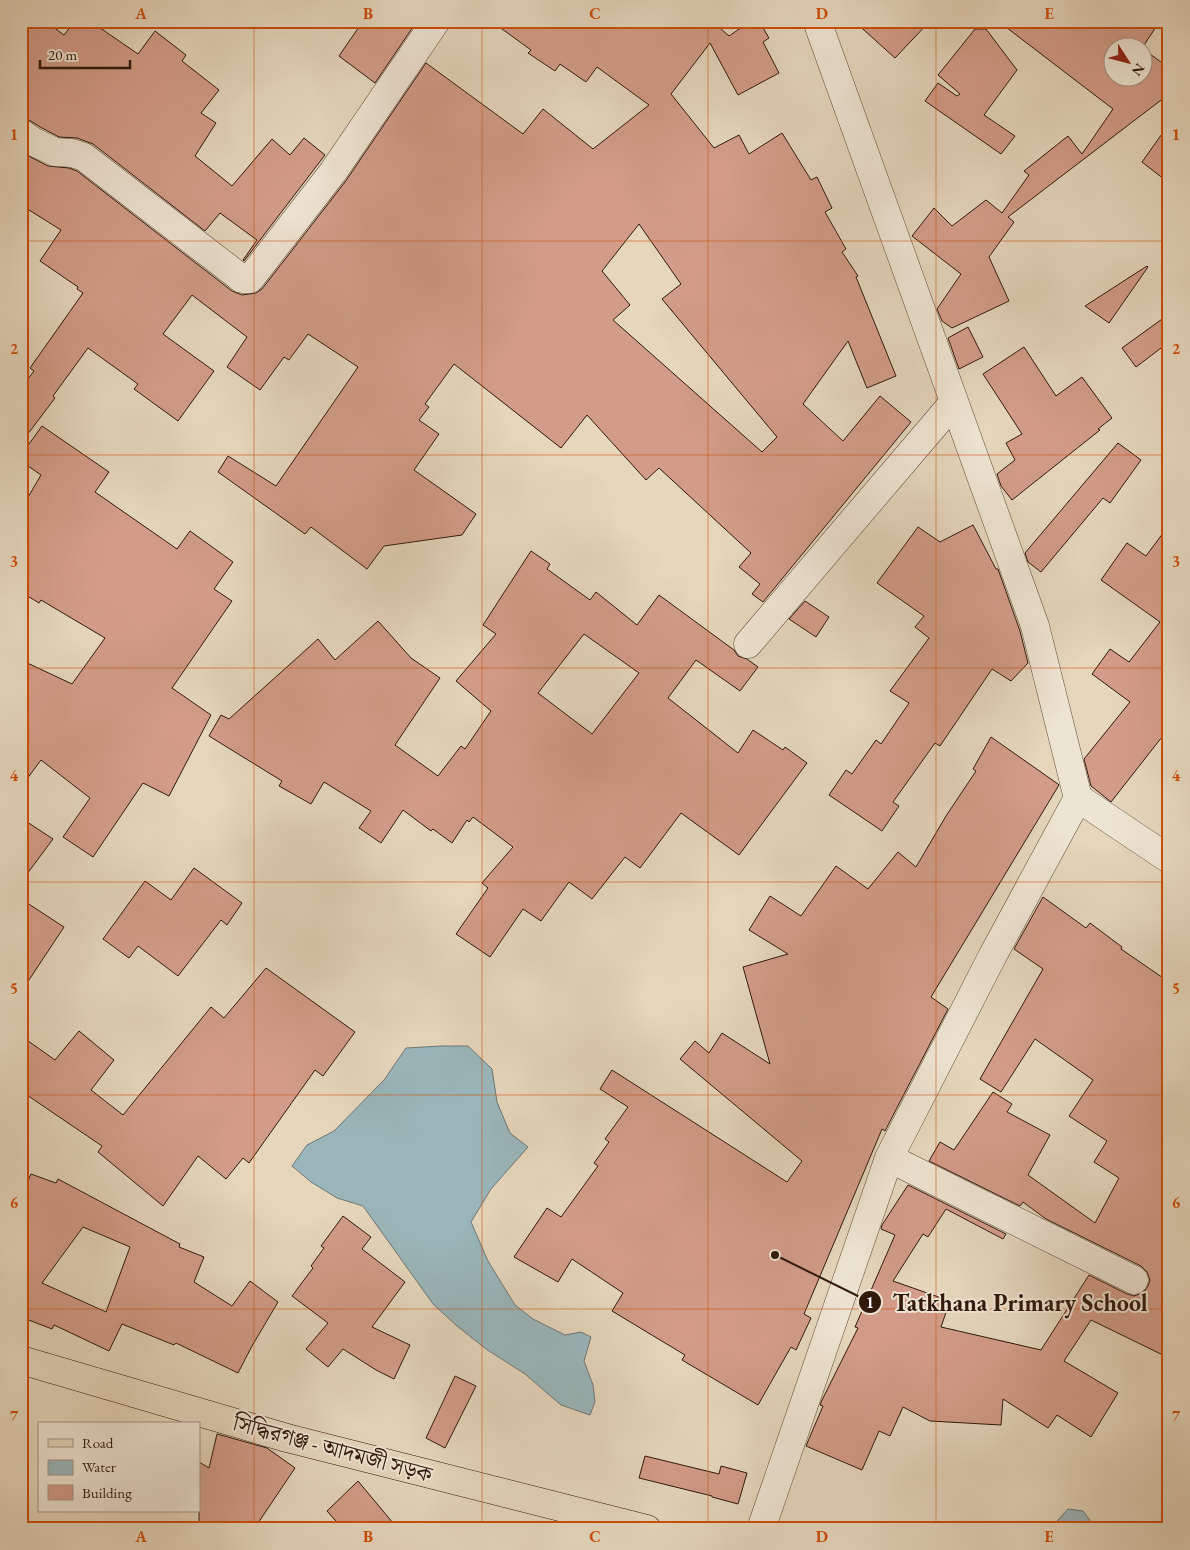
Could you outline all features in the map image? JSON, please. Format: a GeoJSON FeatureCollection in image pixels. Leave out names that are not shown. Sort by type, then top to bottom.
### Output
{"type":"FeatureCollection","features":[{"type":"Feature","properties":{"kind":"main road","name":"সিদ্ধিরগঞ্জ - আদমজী সড়ক"},"geometry":{"type":"LineString","coordinates":[[21,1360],[287,1438],[647,1529]]}},
{"type":"Feature","properties":{"kind":"street"},"geometry":{"type":"LineString","coordinates":[[21,133],[55,152],[72,153],[84,157],[242,279],[250,279],[333,172],[436,21]]}},
{"type":"Feature","properties":{"kind":"street"},"geometry":{"type":"LineString","coordinates":[[817,21],[1035,626],[1078,798],[1169,859]]}},
{"type":"Feature","properties":{"kind":"street"},"geometry":{"type":"LineString","coordinates":[[748,644],[954,402]]}},
{"type":"Feature","properties":{"kind":"street"},"geometry":{"type":"LineString","coordinates":[[761,1529],[888,1158],[993,955],[1078,798]]}},
{"type":"Feature","properties":{"kind":"street"},"geometry":{"type":"LineString","coordinates":[[888,1158],[1134,1280]]}},
{"type":"Feature","properties":{"kind":"water"},"geometry":{"type":"Polygon","coordinates":[[[468,1046],[492,1069],[497,1102],[510,1133],[528,1147],[491,1189],[471,1222],[488,1261],[515,1305],[533,1319],[565,1335],[581,1332],[591,1337],[584,1361],[593,1385],[595,1402],[590,1415],[561,1405],[525,1374],[486,1349],[457,1326],[433,1304],[363,1206],[337,1198],[311,1182],[292,1166],[307,1145],[334,1131],[384,1080],[406,1048],[468,1046]]]}},
{"type":"Feature","properties":{"kind":"water"},"geometry":{"type":"Polygon","coordinates":[[[1068,1509],[1083,1511],[1098,1529],[1050,1529],[1068,1509]]]}},
{"type":"Feature","properties":{"kind":"building"},"geometry":{"type":"Polygon","coordinates":[[[21,21],[45,21],[64,35],[75,21],[90,21],[138,54],[155,31],[186,55],[182,61],[219,90],[201,113],[216,123],[195,156],[232,186],[272,139],[290,155],[304,138],[325,155],[244,261],[257,240],[220,213],[205,231],[93,144],[77,138],[59,137],[29,120],[21,118],[21,21]]]}},
{"type":"Feature","properties":{"kind":"building"},"geometry":{"type":"Polygon","coordinates":[[[363,21],[417,21],[375,83],[339,56],[363,21]]]}},
{"type":"Feature","properties":{"kind":"building"},"geometry":{"type":"Polygon","coordinates":[[[491,21],[728,21],[721,29],[729,36],[751,21],[759,21],[769,38],[763,42],[779,73],[738,95],[710,43],[671,94],[714,148],[739,135],[749,154],[782,133],[811,180],[817,177],[832,208],[825,212],[846,249],[842,252],[858,276],[856,277],[896,376],[867,388],[848,341],[803,404],[843,441],[880,396],[911,422],[763,602],[752,594],[760,584],[739,567],[751,553],[659,468],[646,480],[587,415],[561,448],[454,364],[425,404],[429,407],[419,420],[439,434],[414,470],[476,514],[462,535],[384,546],[367,569],[311,527],[305,534],[218,472],[228,456],[276,486],[358,367],[308,334],[289,360],[284,357],[260,390],[227,367],[247,337],[192,295],[163,334],[214,371],[178,421],[134,389],[138,384],[88,348],[53,396],[55,398],[21,443],[21,388],[34,371],[30,368],[83,293],[77,289],[78,287],[40,261],[61,230],[21,205],[21,152],[48,166],[69,168],[77,171],[232,291],[242,295],[256,293],[262,289],[345,182],[426,63],[523,134],[543,109],[593,149],[649,105],[597,67],[586,82],[560,64],[555,71],[528,53],[531,50],[491,21]],[[639,224],[602,271],[630,305],[613,320],[762,452],[777,437],[662,299],[681,284],[639,224]]]}},
{"type":"Feature","properties":{"kind":"building"},"geometry":{"type":"Polygon","coordinates":[[[854,21],[930,21],[895,58],[854,21]]]}},
{"type":"Feature","properties":{"kind":"building"},"geometry":{"type":"Polygon","coordinates":[[[998,21],[1160,21],[1149,38],[1102,38],[1102,88],[1152,88],[1152,55],[1169,68],[1169,94],[1008,217],[1014,222],[989,257],[1009,301],[952,328],[942,321],[937,309],[961,274],[912,236],[934,208],[952,226],[986,200],[1002,213],[1029,175],[1024,171],[1068,136],[1082,154],[1113,109],[998,21]]]}},
{"type":"Feature","properties":{"kind":"building"},"geometry":{"type":"Polygon","coordinates":[[[975,29],[986,29],[1017,70],[984,115],[1015,136],[1001,154],[925,101],[938,83],[957,96],[960,94],[938,75],[975,29]]]}},
{"type":"Feature","properties":{"kind":"building"},"geometry":{"type":"Polygon","coordinates":[[[1169,124],[1169,183],[1142,162],[1169,124]]]}},
{"type":"Feature","properties":{"kind":"building"},"geometry":{"type":"Polygon","coordinates":[[[1147,266],[1109,323],[1085,306],[1147,266]]]}},
{"type":"Feature","properties":{"kind":"building"},"geometry":{"type":"Polygon","coordinates":[[[1169,314],[1169,342],[1136,367],[1122,348],[1169,314]]]}},
{"type":"Feature","properties":{"kind":"building"},"geometry":{"type":"Polygon","coordinates":[[[968,327],[983,357],[959,369],[948,338],[968,327]]]}},
{"type":"Feature","properties":{"kind":"building"},"geometry":{"type":"Polygon","coordinates":[[[1024,347],[1056,396],[1082,377],[1112,418],[1098,429],[1100,430],[1012,500],[1001,486],[997,474],[1015,460],[1006,443],[1022,434],[983,374],[1024,347]]]}},
{"type":"Feature","properties":{"kind":"building"},"geometry":{"type":"Polygon","coordinates":[[[42,426],[109,472],[95,492],[177,549],[190,531],[233,562],[214,589],[232,601],[172,688],[211,715],[169,796],[143,783],[93,857],[63,837],[90,798],[41,760],[21,787],[21,660],[72,684],[105,638],[41,600],[39,603],[21,592],[21,509],[41,475],[21,461],[21,455],[42,426]]]}},
{"type":"Feature","properties":{"kind":"building"},"geometry":{"type":"Polygon","coordinates":[[[1118,443],[1141,460],[1110,503],[1103,498],[1041,572],[1028,562],[1025,553],[1118,443]]]}},
{"type":"Feature","properties":{"kind":"building"},"geometry":{"type":"Polygon","coordinates":[[[973,525],[996,569],[998,569],[1020,631],[1028,663],[1011,681],[992,669],[940,746],[935,743],[893,802],[899,806],[882,831],[829,795],[846,770],[852,774],[876,740],[881,744],[909,703],[890,691],[929,638],[915,627],[924,616],[877,583],[918,527],[940,542],[973,525]]]}},
{"type":"Feature","properties":{"kind":"building"},"geometry":{"type":"Polygon","coordinates":[[[1169,525],[1169,728],[1111,802],[1091,786],[1084,759],[1130,702],[1092,674],[1110,649],[1129,662],[1160,622],[1101,580],[1127,543],[1146,556],[1169,525]]]}},
{"type":"Feature","properties":{"kind":"building"},"geometry":{"type":"Polygon","coordinates":[[[531,551],[550,564],[547,569],[590,600],[596,592],[637,625],[659,595],[734,650],[738,656],[747,659],[758,667],[740,691],[696,660],[668,698],[738,753],[753,730],[783,750],[785,747],[807,763],[739,855],[681,813],[640,868],[625,857],[592,899],[569,882],[541,921],[523,909],[490,957],[456,934],[488,888],[482,883],[513,847],[473,817],[469,822],[467,820],[452,843],[433,829],[431,831],[403,810],[381,843],[359,828],[371,811],[324,782],[311,804],[279,786],[282,781],[209,736],[221,715],[229,719],[318,639],[335,660],[378,621],[411,658],[440,678],[395,745],[438,776],[461,746],[465,749],[491,711],[456,681],[496,634],[483,625],[531,551]],[[584,634],[538,693],[592,734],[639,673],[584,634]]]}},
{"type":"Feature","properties":{"kind":"building"},"geometry":{"type":"Polygon","coordinates":[[[805,601],[829,617],[816,637],[789,619],[805,601]]]}},
{"type":"Feature","properties":{"kind":"building"},"geometry":{"type":"Polygon","coordinates":[[[991,737],[1059,785],[931,997],[948,1009],[885,1131],[882,1129],[804,1314],[811,1318],[796,1350],[791,1347],[758,1405],[682,1360],[685,1355],[612,1311],[623,1293],[572,1259],[558,1282],[514,1257],[547,1208],[561,1217],[598,1166],[594,1163],[609,1142],[605,1139],[628,1107],[600,1089],[612,1070],[787,1182],[802,1161],[680,1059],[695,1041],[709,1053],[722,1033],[770,1064],[743,967],[788,954],[749,930],[770,896],[801,916],[836,866],[868,889],[898,852],[916,867],[946,816],[976,771],[973,769],[991,737]]]}},
{"type":"Feature","properties":{"kind":"building"},"geometry":{"type":"Polygon","coordinates":[[[21,818],[53,839],[21,882],[21,818]]]}},
{"type":"Feature","properties":{"kind":"building"},"geometry":{"type":"Polygon","coordinates":[[[194,868],[242,903],[227,925],[221,920],[178,976],[138,946],[129,958],[103,939],[145,881],[171,900],[194,868]]]}},
{"type":"Feature","properties":{"kind":"building"},"geometry":{"type":"Polygon","coordinates":[[[1043,897],[1086,928],[1090,923],[1122,947],[1121,949],[1169,982],[1169,1358],[1091,1320],[1064,1361],[1118,1393],[1091,1437],[1057,1415],[1048,1428],[1003,1399],[1001,1425],[930,1421],[903,1407],[890,1436],[879,1431],[862,1470],[806,1446],[823,1406],[820,1405],[822,1400],[858,1328],[855,1327],[895,1235],[881,1229],[882,1225],[908,1185],[1006,1234],[1003,1239],[946,1209],[928,1237],[923,1234],[893,1281],[950,1301],[941,1327],[1041,1350],[1089,1275],[1134,1296],[1143,1293],[1150,1280],[1147,1272],[1141,1266],[1046,1219],[1023,1202],[1020,1206],[929,1161],[940,1142],[954,1150],[993,1092],[1012,1104],[1007,1112],[1050,1135],[1028,1175],[1095,1223],[1119,1178],[1094,1162],[1107,1141],[1069,1116],[1093,1080],[1035,1039],[1001,1092],[980,1079],[1043,969],[1014,949],[1043,897]]]}},
{"type":"Feature","properties":{"kind":"building"},"geometry":{"type":"Polygon","coordinates":[[[21,899],[64,927],[21,992],[21,899]]]}},
{"type":"Feature","properties":{"kind":"building"},"geometry":{"type":"Polygon","coordinates":[[[266,968],[355,1032],[323,1076],[315,1070],[249,1163],[243,1158],[226,1179],[198,1156],[163,1206],[98,1152],[102,1146],[21,1091],[21,1036],[55,1060],[79,1031],[114,1060],[91,1090],[123,1115],[211,1007],[224,1018],[266,968]]]}},
{"type":"Feature","properties":{"kind":"building"},"geometry":{"type":"Polygon","coordinates":[[[31,1174],[56,1183],[58,1179],[180,1244],[179,1247],[204,1257],[194,1282],[232,1306],[250,1281],[278,1302],[238,1373],[176,1343],[174,1345],[122,1324],[109,1351],[54,1325],[52,1329],[21,1317],[21,1179],[28,1181],[31,1174]],[[83,1227],[42,1283],[106,1312],[130,1247],[83,1227]]]}},
{"type":"Feature","properties":{"kind":"building"},"geometry":{"type":"Polygon","coordinates":[[[343,1216],[371,1237],[362,1249],[405,1282],[372,1327],[410,1345],[394,1379],[343,1349],[328,1367],[306,1349],[328,1323],[292,1296],[313,1268],[311,1266],[324,1248],[321,1246],[343,1216]]]}},
{"type":"Feature","properties":{"kind":"building"},"geometry":{"type":"Polygon","coordinates":[[[455,1376],[476,1386],[445,1448],[426,1438],[455,1376]]]}},
{"type":"Feature","properties":{"kind":"building"},"geometry":{"type":"Polygon","coordinates":[[[217,1434],[267,1448],[295,1468],[254,1529],[199,1529],[200,1463],[209,1468],[217,1434]]]}},
{"type":"Feature","properties":{"kind":"building"},"geometry":{"type":"Polygon","coordinates":[[[645,1456],[719,1474],[721,1466],[747,1473],[738,1504],[639,1478],[645,1456]]]}},
{"type":"Feature","properties":{"kind":"building"},"geometry":{"type":"Polygon","coordinates":[[[358,1481],[398,1529],[343,1529],[327,1511],[358,1481]]]}},
{"type":"Feature","properties":{"kind":"place","name":"Tatkhana Primary School"},"geometry":{"type":"Point","coordinates":[775,1255]}}]}
